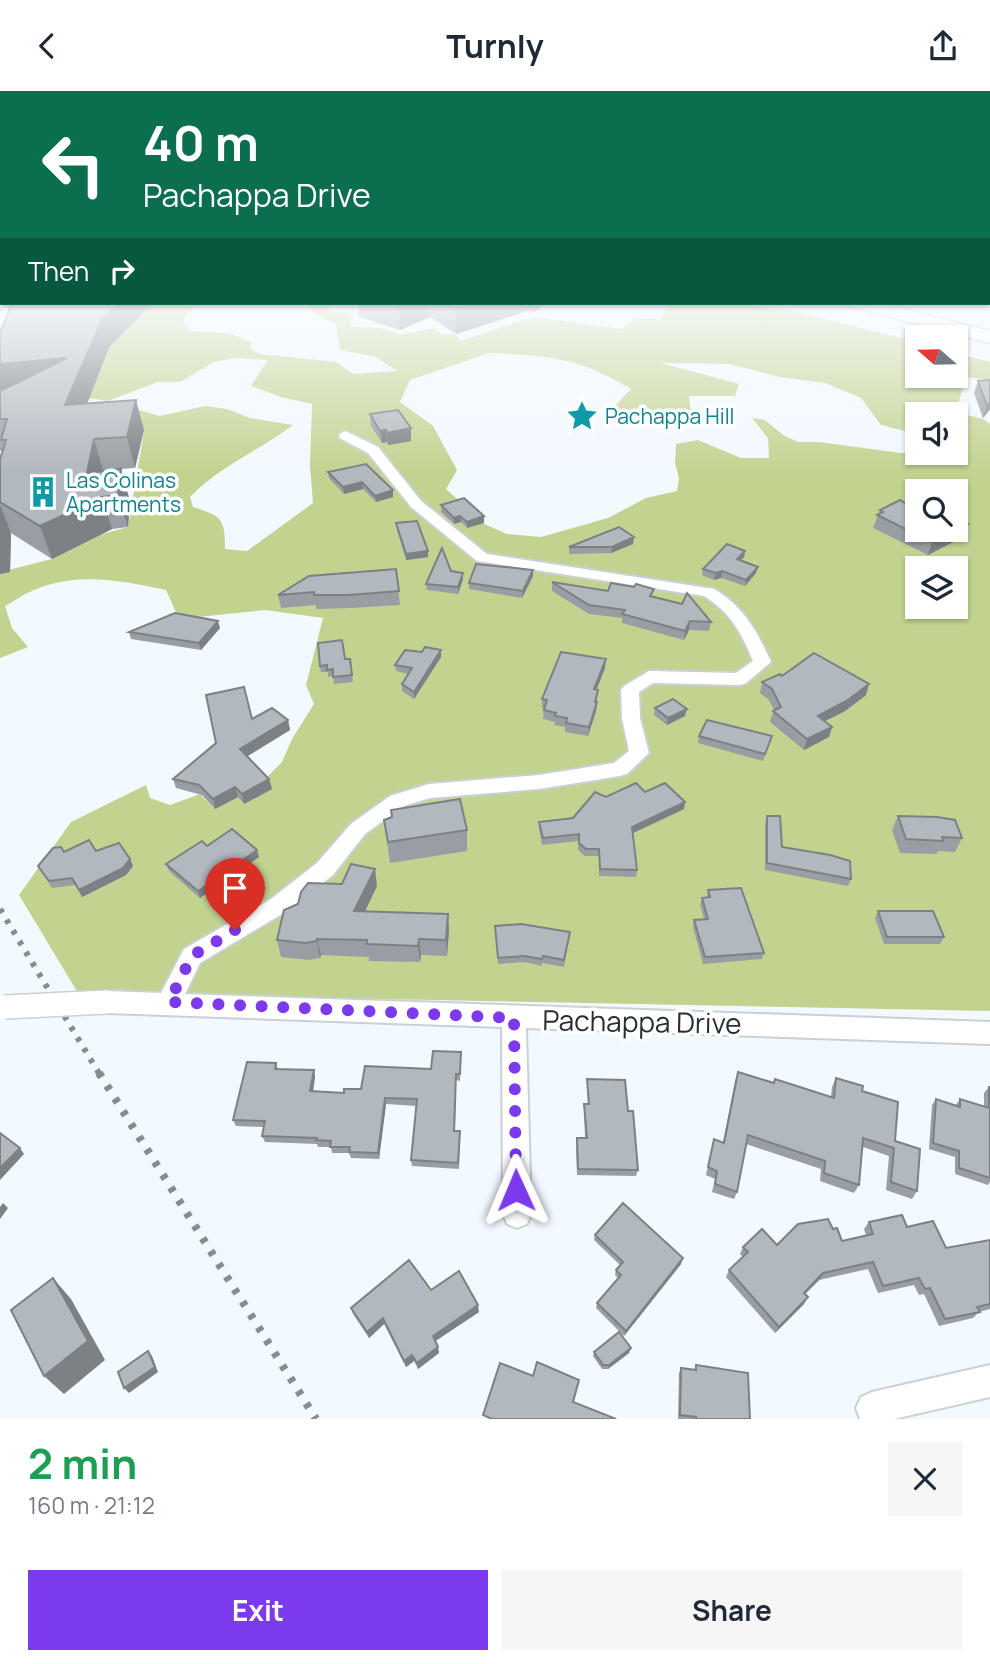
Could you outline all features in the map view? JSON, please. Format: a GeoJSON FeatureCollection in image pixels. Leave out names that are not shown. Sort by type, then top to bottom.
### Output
{"type":"FeatureCollection","features":[{"type":"Feature","properties":{"kind":"street"},"geometry":{"type":"LineString","coordinates":[[169,1002],[192,956],[288,898],[325,869],[358,829],[397,801],[429,791],[539,782],[620,769],[639,753],[631,718],[630,690],[649,677],[740,679],[762,662],[751,634],[731,604],[708,592],[482,558],[455,533],[416,504],[373,450],[345,435]]}},
{"type":"Feature","properties":{"kind":"street","name":"Pachappa Drive"},"geometry":{"type":"LineString","coordinates":[[3,1008],[107,1002],[169,1002],[514,1018],[990,1033]]}},
{"type":"Feature","properties":{"kind":"street"},"geometry":{"type":"LineString","coordinates":[[514,1018],[517,1215]]}},
{"type":"Feature","properties":{"kind":"street"},"geometry":{"type":"LineString","coordinates":[[872,1408],[990,1381]]}},
{"type":"Feature","properties":{"kind":"green space"},"geometry":{"type":"Polygon","coordinates":[[[107,348],[251,348],[260,354],[336,362],[353,374],[397,371],[376,357],[340,348],[905,348],[905,389],[962,389],[958,402],[905,402],[905,431],[881,425],[861,398],[825,383],[780,377],[729,364],[661,363],[739,384],[735,396],[689,396],[691,412],[660,422],[633,419],[615,406],[631,389],[612,378],[579,364],[529,355],[489,353],[410,380],[400,402],[433,426],[457,470],[446,489],[464,505],[442,512],[454,524],[461,522],[467,528],[482,523],[507,534],[541,537],[608,518],[646,498],[677,491],[679,478],[675,463],[676,444],[698,440],[741,458],[769,458],[768,438],[752,418],[765,420],[783,435],[798,442],[819,442],[905,453],[905,465],[968,465],[968,415],[990,424],[990,1011],[78,993],[19,895],[71,822],[146,785],[150,798],[170,805],[200,794],[215,809],[263,781],[282,762],[292,739],[314,704],[306,685],[323,618],[265,610],[179,619],[166,590],[118,581],[71,580],[35,590],[5,606],[12,628],[28,647],[0,658],[0,572],[52,559],[99,535],[128,527],[144,431],[136,409],[160,416],[205,406],[227,409],[250,418],[293,425],[214,476],[190,497],[193,507],[220,520],[223,525],[225,549],[247,551],[313,503],[310,466],[312,404],[251,386],[268,360],[235,358],[214,362],[180,382],[158,382],[108,401],[89,398],[101,355],[107,348]]]}},
{"type":"Feature","properties":{"kind":"green space"},"geometry":{"type":"Polygon","coordinates":[[[968,356],[990,362],[990,380],[968,377],[968,356]]]}},
{"type":"Feature","properties":{"kind":"building"},"geometry":{"type":"Polygon","coordinates":[[[0,348],[90,348],[65,405],[136,400],[127,437],[94,439],[87,473],[121,469],[118,495],[102,497],[40,526],[0,502],[0,459],[6,440],[1,440],[7,419],[0,419],[0,391],[67,358],[0,364],[0,348]]]}},
{"type":"Feature","properties":{"kind":"building"},"geometry":{"type":"Polygon","coordinates":[[[990,380],[990,402],[987,406],[978,381],[990,380]]]}},
{"type":"Feature","properties":{"kind":"building"},"geometry":{"type":"Polygon","coordinates":[[[398,410],[411,428],[387,433],[386,430],[380,431],[370,414],[398,410]]]}},
{"type":"Feature","properties":{"kind":"building"},"geometry":{"type":"Polygon","coordinates":[[[366,464],[393,490],[375,496],[362,482],[343,487],[328,472],[366,464]]]}},
{"type":"Feature","properties":{"kind":"building"},"geometry":{"type":"Polygon","coordinates":[[[464,498],[484,516],[467,522],[460,516],[454,518],[441,505],[464,498]]]}},
{"type":"Feature","properties":{"kind":"building"},"geometry":{"type":"Polygon","coordinates":[[[900,500],[905,503],[905,529],[877,515],[883,512],[880,510],[900,500]]]}},
{"type":"Feature","properties":{"kind":"building"},"geometry":{"type":"Polygon","coordinates":[[[417,521],[428,551],[406,554],[396,523],[417,521]]]}},
{"type":"Feature","properties":{"kind":"building"},"geometry":{"type":"Polygon","coordinates":[[[619,527],[634,537],[612,547],[569,547],[619,527]]]}},
{"type":"Feature","properties":{"kind":"building"},"geometry":{"type":"Polygon","coordinates":[[[727,544],[745,551],[737,559],[758,567],[746,580],[722,571],[716,573],[703,569],[727,544]]]}},
{"type":"Feature","properties":{"kind":"building"},"geometry":{"type":"Polygon","coordinates":[[[442,548],[451,571],[463,573],[458,587],[426,584],[442,548]]]}},
{"type":"Feature","properties":{"kind":"building"},"geometry":{"type":"Polygon","coordinates":[[[476,564],[533,570],[523,591],[469,583],[476,564]]]}},
{"type":"Feature","properties":{"kind":"building"},"geometry":{"type":"Polygon","coordinates":[[[396,569],[399,591],[349,595],[314,595],[314,592],[278,595],[309,576],[396,569]]]}},
{"type":"Feature","properties":{"kind":"building"},"geometry":{"type":"Polygon","coordinates":[[[552,582],[608,591],[611,583],[634,587],[636,584],[654,589],[650,596],[682,604],[687,593],[711,622],[690,621],[685,631],[622,614],[625,610],[589,605],[552,582]]]}},
{"type":"Feature","properties":{"kind":"building"},"geometry":{"type":"Polygon","coordinates":[[[175,613],[218,621],[199,643],[129,632],[175,613]]]}},
{"type":"Feature","properties":{"kind":"building"},"geometry":{"type":"Polygon","coordinates":[[[342,640],[345,659],[350,659],[352,675],[333,677],[333,669],[327,670],[327,665],[320,666],[318,643],[342,640]]]}},
{"type":"Feature","properties":{"kind":"building"},"geometry":{"type":"Polygon","coordinates":[[[425,647],[441,650],[414,692],[402,684],[412,668],[395,665],[405,650],[422,652],[425,647]]]}},
{"type":"Feature","properties":{"kind":"building"},"geometry":{"type":"Polygon","coordinates":[[[561,652],[606,659],[594,689],[598,690],[597,702],[589,727],[566,723],[567,718],[544,710],[547,700],[542,699],[561,652]]]}},
{"type":"Feature","properties":{"kind":"building"},"geometry":{"type":"Polygon","coordinates":[[[814,653],[869,684],[848,700],[818,716],[832,727],[807,739],[773,711],[781,707],[772,689],[762,682],[780,674],[782,676],[814,653]]]}},
{"type":"Feature","properties":{"kind":"building"},"geometry":{"type":"Polygon","coordinates":[[[244,687],[252,719],[272,708],[288,720],[240,749],[269,779],[242,794],[235,787],[213,799],[199,785],[173,779],[216,743],[206,695],[244,687]]]}},
{"type":"Feature","properties":{"kind":"building"},"geometry":{"type":"Polygon","coordinates":[[[673,699],[687,709],[668,718],[655,708],[673,699]]]}},
{"type":"Feature","properties":{"kind":"building"},"geometry":{"type":"Polygon","coordinates":[[[707,720],[772,736],[765,754],[699,736],[707,720]]]}},
{"type":"Feature","properties":{"kind":"building"},"geometry":{"type":"Polygon","coordinates":[[[636,783],[645,792],[665,783],[685,802],[632,827],[637,870],[600,869],[599,849],[586,849],[579,843],[579,834],[543,838],[539,822],[573,818],[595,792],[606,797],[636,783]]]}},
{"type":"Feature","properties":{"kind":"building"},"geometry":{"type":"Polygon","coordinates":[[[460,799],[467,830],[388,842],[384,820],[392,817],[391,810],[460,799]]]}},
{"type":"Feature","properties":{"kind":"building"},"geometry":{"type":"Polygon","coordinates":[[[767,816],[780,816],[782,847],[850,861],[851,879],[767,863],[767,816]]]}},
{"type":"Feature","properties":{"kind":"building"},"geometry":{"type":"Polygon","coordinates":[[[898,816],[955,820],[962,838],[942,837],[943,841],[906,839],[898,816]]]}},
{"type":"Feature","properties":{"kind":"building"},"geometry":{"type":"Polygon","coordinates":[[[232,829],[257,850],[198,891],[166,864],[202,841],[207,846],[232,829]]]}},
{"type":"Feature","properties":{"kind":"building"},"geometry":{"type":"Polygon","coordinates":[[[89,840],[96,851],[119,843],[130,859],[123,868],[79,890],[72,878],[49,881],[38,866],[53,848],[61,847],[64,852],[89,840]]]}},
{"type":"Feature","properties":{"kind":"building"},"geometry":{"type":"Polygon","coordinates":[[[351,864],[375,869],[354,911],[448,914],[446,940],[419,939],[418,946],[367,944],[367,940],[317,939],[305,943],[277,940],[284,910],[298,904],[301,892],[308,883],[342,884],[351,864]]]}},
{"type":"Feature","properties":{"kind":"building"},"geometry":{"type":"Polygon","coordinates":[[[741,888],[764,953],[705,957],[694,920],[708,919],[702,898],[710,897],[708,890],[741,888]]]}},
{"type":"Feature","properties":{"kind":"building"},"geometry":{"type":"Polygon","coordinates":[[[878,911],[933,911],[944,937],[887,937],[878,911]]]}},
{"type":"Feature","properties":{"kind":"building"},"geometry":{"type":"Polygon","coordinates":[[[521,924],[570,932],[564,960],[543,956],[542,959],[524,956],[498,958],[495,926],[521,924]]]}},
{"type":"Feature","properties":{"kind":"building"},"geometry":{"type":"Polygon","coordinates":[[[433,1051],[461,1052],[460,1074],[456,1074],[454,1131],[460,1131],[458,1163],[411,1160],[417,1099],[385,1098],[378,1153],[349,1152],[350,1147],[330,1147],[331,1141],[316,1140],[317,1138],[262,1136],[265,1121],[233,1120],[247,1062],[276,1063],[275,1069],[314,1070],[310,1091],[344,1093],[344,1089],[361,1089],[365,1066],[431,1069],[433,1051]]]}},
{"type":"Feature","properties":{"kind":"building"},"geometry":{"type":"Polygon","coordinates":[[[738,1072],[774,1083],[775,1079],[834,1098],[836,1078],[863,1086],[862,1091],[898,1102],[895,1141],[920,1149],[917,1191],[891,1182],[894,1148],[863,1138],[859,1185],[824,1173],[825,1161],[748,1135],[737,1192],[715,1184],[717,1171],[708,1167],[714,1139],[724,1143],[738,1072]]]}},
{"type":"Feature","properties":{"kind":"building"},"geometry":{"type":"Polygon","coordinates":[[[587,1079],[625,1080],[628,1111],[633,1111],[638,1170],[578,1169],[577,1138],[587,1138],[584,1104],[589,1104],[587,1079]]]}},
{"type":"Feature","properties":{"kind":"building"},"geometry":{"type":"Polygon","coordinates":[[[989,1087],[990,1178],[959,1168],[959,1151],[933,1143],[936,1099],[960,1107],[960,1099],[989,1108],[989,1087]]]}},
{"type":"Feature","properties":{"kind":"building"},"geometry":{"type":"Polygon","coordinates":[[[0,1133],[20,1148],[0,1168],[0,1133]]]}},
{"type":"Feature","properties":{"kind":"building"},"geometry":{"type":"Polygon","coordinates":[[[623,1203],[683,1258],[626,1331],[597,1303],[621,1275],[616,1270],[623,1262],[595,1235],[623,1203]]]}},
{"type":"Feature","properties":{"kind":"building"},"geometry":{"type":"Polygon","coordinates":[[[902,1215],[907,1227],[933,1221],[946,1248],[990,1240],[990,1304],[977,1307],[980,1312],[945,1319],[930,1288],[925,1289],[919,1278],[883,1286],[873,1262],[823,1273],[804,1293],[808,1297],[779,1327],[729,1270],[748,1252],[743,1247],[762,1229],[777,1245],[798,1224],[828,1219],[833,1229],[837,1228],[842,1241],[873,1234],[869,1222],[902,1215]]]}},
{"type":"Feature","properties":{"kind":"building"},"geometry":{"type":"Polygon","coordinates":[[[409,1260],[431,1290],[459,1271],[478,1305],[433,1336],[438,1347],[417,1363],[412,1355],[404,1361],[383,1318],[367,1332],[351,1308],[409,1260]]]}},
{"type":"Feature","properties":{"kind":"building"},"geometry":{"type":"Polygon","coordinates":[[[53,1278],[88,1341],[44,1376],[11,1310],[53,1278]]]}},
{"type":"Feature","properties":{"kind":"building"},"geometry":{"type":"Polygon","coordinates":[[[619,1332],[631,1348],[609,1365],[603,1365],[594,1352],[619,1332]]]}},
{"type":"Feature","properties":{"kind":"building"},"geometry":{"type":"Polygon","coordinates":[[[148,1351],[155,1367],[124,1388],[118,1372],[148,1351]]]}},
{"type":"Feature","properties":{"kind":"building"},"geometry":{"type":"Polygon","coordinates":[[[537,1362],[579,1380],[573,1402],[616,1419],[492,1419],[483,1415],[500,1363],[533,1376],[537,1362]]]}},
{"type":"Feature","properties":{"kind":"building"},"geometry":{"type":"Polygon","coordinates":[[[696,1365],[748,1373],[750,1419],[696,1419],[680,1415],[681,1368],[696,1370],[696,1365]]]}},
{"type":"Feature","properties":{"kind":"railway"},"geometry":{"type":"LineString","coordinates":[[0,909],[100,1075]]}},
{"type":"Feature","properties":{"kind":"railway"},"geometry":{"type":"LineString","coordinates":[[99,1073],[316,1419]]}},
{"type":"Feature","properties":{"kind":"place","name":"Pachappa Hill"},"geometry":{"type":"Point","coordinates":[582,416]}},
{"type":"Feature","properties":{"kind":"place","name":"Las Colinas Apartments"},"geometry":{"type":"Point","coordinates":[43,492]}},
{"type":"Feature","properties":{"kind":"route"},"geometry":{"type":"LineString","coordinates":[[235,930],[192,956],[169,1002],[514,1018],[516,1190]]}}]}
